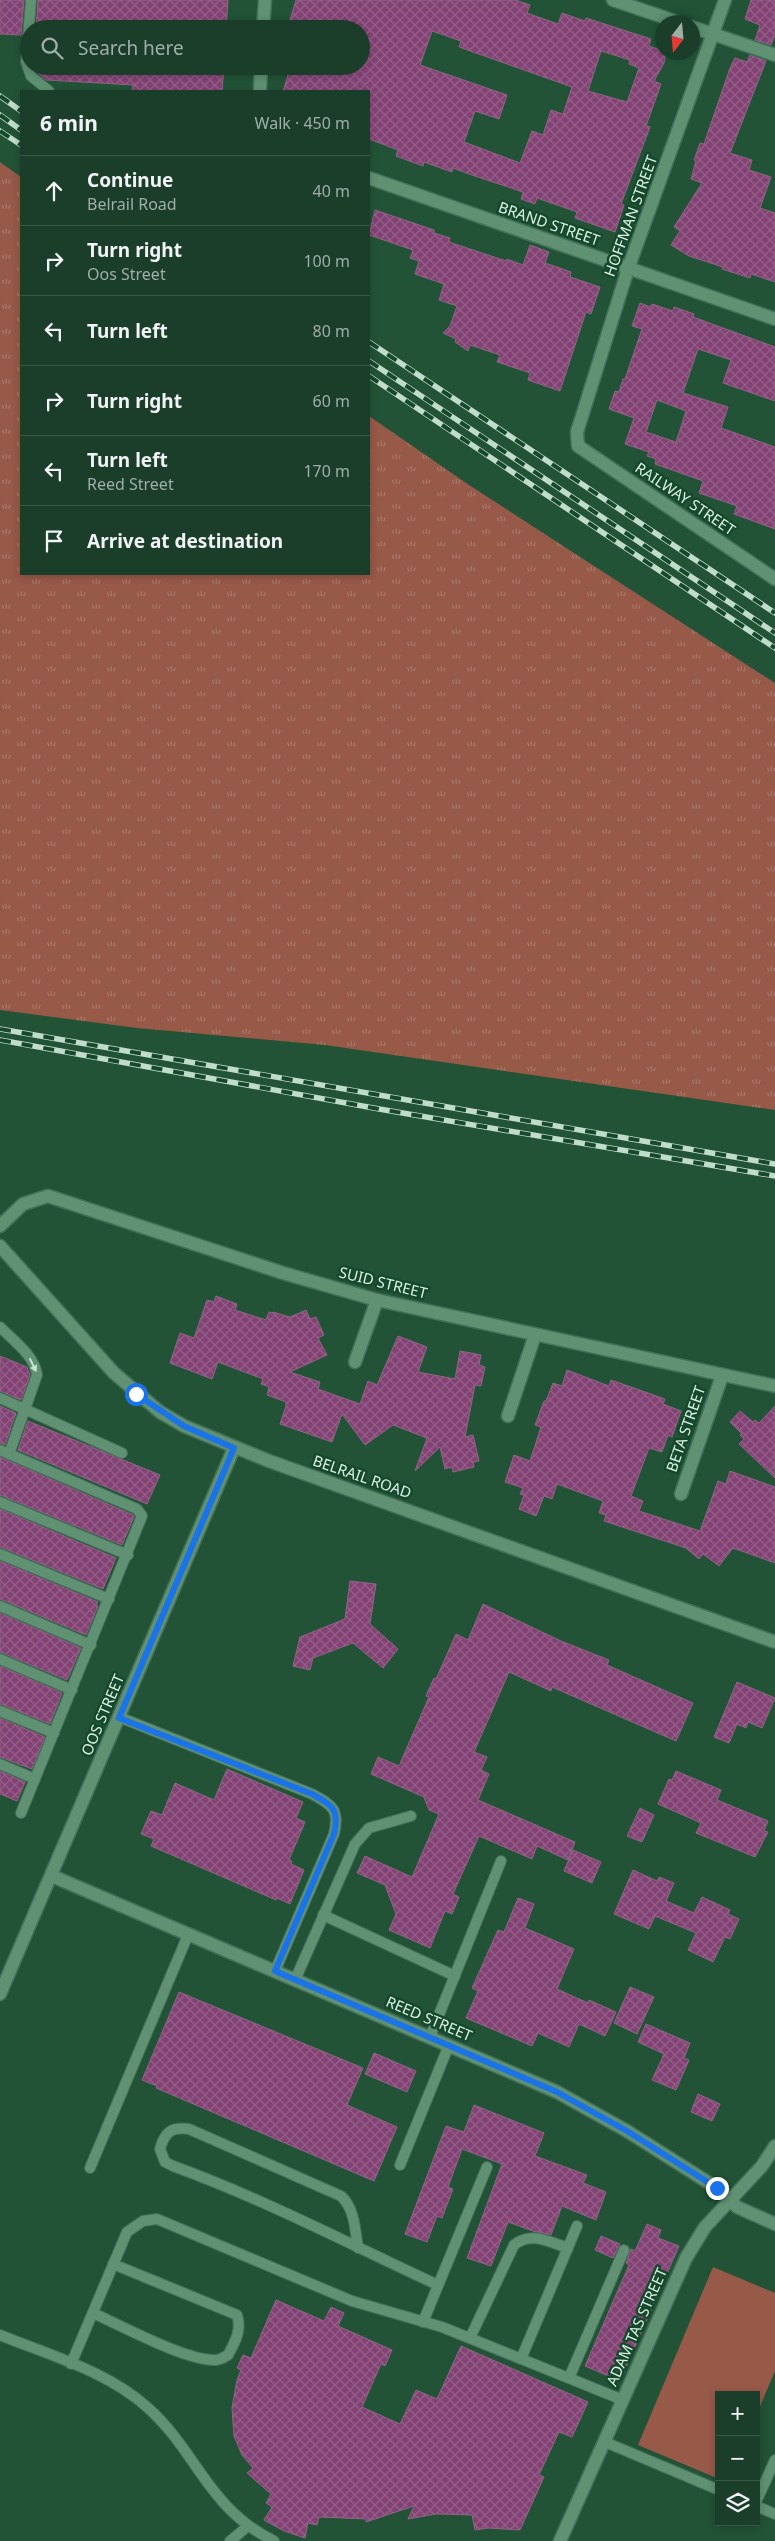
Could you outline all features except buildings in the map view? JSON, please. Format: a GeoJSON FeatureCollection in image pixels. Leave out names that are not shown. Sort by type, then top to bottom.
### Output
{"type":"FeatureCollection","features":[{"type":"Feature","properties":{"kind":"street"},"geometry":{"type":"LineString","coordinates":[[264,20],[265,0]]}},
{"type":"Feature","properties":{"kind":"street"},"geometry":{"type":"LineString","coordinates":[[613,0],[657,15]]}},
{"type":"Feature","properties":{"kind":"street","name":"HOFFMAN STREET"},"geometry":{"type":"LineString","coordinates":[[578,446],[577,432],[628,269],[725,0]]}},
{"type":"Feature","properties":{"kind":"street"},"geometry":{"type":"LineString","coordinates":[[700,30],[775,56]]}},
{"type":"Feature","properties":{"kind":"street"},"geometry":{"type":"LineString","coordinates":[[260,90],[261,75]]}},
{"type":"Feature","properties":{"kind":"street","name":"BRAND STREET"},"geometry":{"type":"LineString","coordinates":[[370,178],[775,319]]}},
{"type":"Feature","properties":{"kind":"street","name":"RAILWAY STREET"},"geometry":{"type":"LineString","coordinates":[[578,446],[775,579]]}},
{"type":"Feature","properties":{"kind":"street","name":"SUID STREET"},"geometry":{"type":"LineString","coordinates":[[0,1226],[23,1204],[48,1196],[283,1273],[377,1300],[775,1386]]}},
{"type":"Feature","properties":{"kind":"street","name":"BELRAIL ROAD"},"geometry":{"type":"LineString","coordinates":[[0,1246],[114,1373],[136,1394],[184,1426],[234,1448],[775,1642]]}},
{"type":"Feature","properties":{"kind":"street"},"geometry":{"type":"LineString","coordinates":[[355,1362],[377,1300]]}},
{"type":"Feature","properties":{"kind":"street"},"geometry":{"type":"LineString","coordinates":[[508,1416],[535,1335]]}},
{"type":"Feature","properties":{"kind":"street","name":"BETA STREET"},"geometry":{"type":"LineString","coordinates":[[681,1494],[722,1376]]}},
{"type":"Feature","properties":{"kind":"street","name":"OOS STREET"},"geometry":{"type":"LineString","coordinates":[[0,1994],[234,1448]]}},
{"type":"Feature","properties":{"kind":"street","name":"REED STREET"},"geometry":{"type":"LineString","coordinates":[[52,1876],[540,2084],[590,2109],[717,2188],[737,2207],[775,2224]]}},
{"type":"Feature","properties":{"kind":"street","name":"ADAM TAS STREET"},"geometry":{"type":"LineString","coordinates":[[560,2541],[686,2258],[705,2227],[762,2166],[775,2146]]}},
{"type":"Feature","properties":{"kind":"lane"},"geometry":{"type":"LineString","coordinates":[[29,20],[31,0]]}},
{"type":"Feature","properties":{"kind":"lane"},"geometry":{"type":"LineString","coordinates":[[31,75],[48,90]]}},
{"type":"Feature","properties":{"kind":"lane"},"geometry":{"type":"LineString","coordinates":[[1,1329],[25,1352],[36,1369],[35,1384],[26,1410],[4,1452],[137,1508],[142,1519],[21,1813]]}},
{"type":"Feature","properties":{"kind":"lane"},"geometry":{"type":"LineString","coordinates":[[0,1398],[122,1452]]}},
{"type":"Feature","properties":{"kind":"lane"},"geometry":{"type":"LineString","coordinates":[[0,1502],[128,1555]]}},
{"type":"Feature","properties":{"kind":"lane"},"geometry":{"type":"LineString","coordinates":[[0,1554],[110,1599]]}},
{"type":"Feature","properties":{"kind":"lane"},"geometry":{"type":"LineString","coordinates":[[0,1606],[91,1645]]}},
{"type":"Feature","properties":{"kind":"lane"},"geometry":{"type":"LineString","coordinates":[[0,1659],[72,1690]]}},
{"type":"Feature","properties":{"kind":"lane"},"geometry":{"type":"LineString","coordinates":[[0,1711],[54,1733]]}},
{"type":"Feature","properties":{"kind":"lane"},"geometry":{"type":"LineString","coordinates":[[119,1718],[312,1794],[332,1807],[337,1821],[334,1834],[275,1971]]}},
{"type":"Feature","properties":{"kind":"lane"},"geometry":{"type":"LineString","coordinates":[[0,1764],[35,1779]]}},
{"type":"Feature","properties":{"kind":"lane"},"geometry":{"type":"LineString","coordinates":[[295,1980],[355,1844],[361,1835],[368,1828],[411,1816]]}},
{"type":"Feature","properties":{"kind":"lane"},"geometry":{"type":"LineString","coordinates":[[430,2037],[502,1861]]}},
{"type":"Feature","properties":{"kind":"lane"},"geometry":{"type":"LineString","coordinates":[[323,1915],[455,1976]]}},
{"type":"Feature","properties":{"kind":"lane"},"geometry":{"type":"LineString","coordinates":[[90,2168],[188,1935]]}},
{"type":"Feature","properties":{"kind":"lane"},"geometry":{"type":"LineString","coordinates":[[400,2165],[449,2046]]}},
{"type":"Feature","properties":{"kind":"lane"},"geometry":{"type":"LineString","coordinates":[[358,2248],[351,2211],[348,2203],[341,2196],[189,2129],[176,2127],[165,2134],[160,2149],[165,2162],[438,2285]]}},
{"type":"Feature","properties":{"kind":"lane"},"geometry":{"type":"LineString","coordinates":[[423,2322],[487,2167]]}},
{"type":"Feature","properties":{"kind":"lane"},"geometry":{"type":"LineString","coordinates":[[71,2364],[130,2228],[143,2220],[157,2219],[352,2301],[470,2338],[624,2400]]}},
{"type":"Feature","properties":{"kind":"lane"},"geometry":{"type":"LineString","coordinates":[[521,2358],[578,2226]]}},
{"type":"Feature","properties":{"kind":"lane"},"geometry":{"type":"LineString","coordinates":[[470,2338],[514,2246],[525,2238],[533,2237],[568,2248]]}},
{"type":"Feature","properties":{"kind":"lane"},"geometry":{"type":"LineString","coordinates":[[569,2378],[624,2250]]}},
{"type":"Feature","properties":{"kind":"lane"},"geometry":{"type":"LineString","coordinates":[[93,2313],[187,2355],[204,2359],[218,2360],[228,2356],[238,2335],[240,2324],[237,2315],[113,2264]]}},
{"type":"Feature","properties":{"kind":"lane"},"geometry":{"type":"LineString","coordinates":[[0,2335],[71,2364],[117,2386],[147,2407],[159,2418],[224,2505],[248,2526],[274,2541]]}},
{"type":"Feature","properties":{"kind":"lane"},"geometry":{"type":"LineString","coordinates":[[605,2442],[715,2488]]}},
{"type":"Feature","properties":{"kind":"lane"},"geometry":{"type":"LineString","coordinates":[[760,2493],[775,2460]]}},
{"type":"Feature","properties":{"kind":"lane"},"geometry":{"type":"LineString","coordinates":[[760,2508],[775,2514]]}},
{"type":"Feature","properties":{"kind":"lane"},"geometry":{"type":"LineString","coordinates":[[230,2541],[248,2526]]}},
{"type":"Feature","properties":{"kind":"green space"},"geometry":{"type":"Polygon","coordinates":[[[0,162],[20,176],[20,575],[370,575],[370,417],[466,483],[775,683],[775,1110],[325,1045],[137,1028],[0,1010],[0,162]]]}},
{"type":"Feature","properties":{"kind":"green space"},"geometry":{"type":"Polygon","coordinates":[[[713,2267],[775,2293],[775,2371],[760,2407],[760,2391],[715,2391],[715,2477],[638,2445],[713,2267]]]}},
{"type":"Feature","properties":{"kind":"railway"},"geometry":{"type":"LineString","coordinates":[[0,96],[20,110]]}},
{"type":"Feature","properties":{"kind":"railway"},"geometry":{"type":"LineString","coordinates":[[0,115],[20,129]]}},
{"type":"Feature","properties":{"kind":"railway"},"geometry":{"type":"LineString","coordinates":[[0,131],[20,144]]}},
{"type":"Feature","properties":{"kind":"railway"},"geometry":{"type":"LineString","coordinates":[[370,343],[775,613]]}},
{"type":"Feature","properties":{"kind":"railway"},"geometry":{"type":"LineString","coordinates":[[370,362],[775,633]]}},
{"type":"Feature","properties":{"kind":"railway"},"geometry":{"type":"LineString","coordinates":[[370,377],[775,648]]}},
{"type":"Feature","properties":{"kind":"railway"},"geometry":{"type":"LineString","coordinates":[[0,1029],[775,1164]]}},
{"type":"Feature","properties":{"kind":"railway"},"geometry":{"type":"LineString","coordinates":[[0,1040],[379,1109],[775,1176]]}},
{"type":"Feature","properties":{"kind":"route"},"geometry":{"type":"LineString","coordinates":[[136,1394],[160,1412],[184,1426],[234,1448],[119,1718],[312,1794],[328,1802],[336,1814],[337,1821],[334,1834],[275,1971],[557,2092],[627,2131],[717,2188]]}}]}
